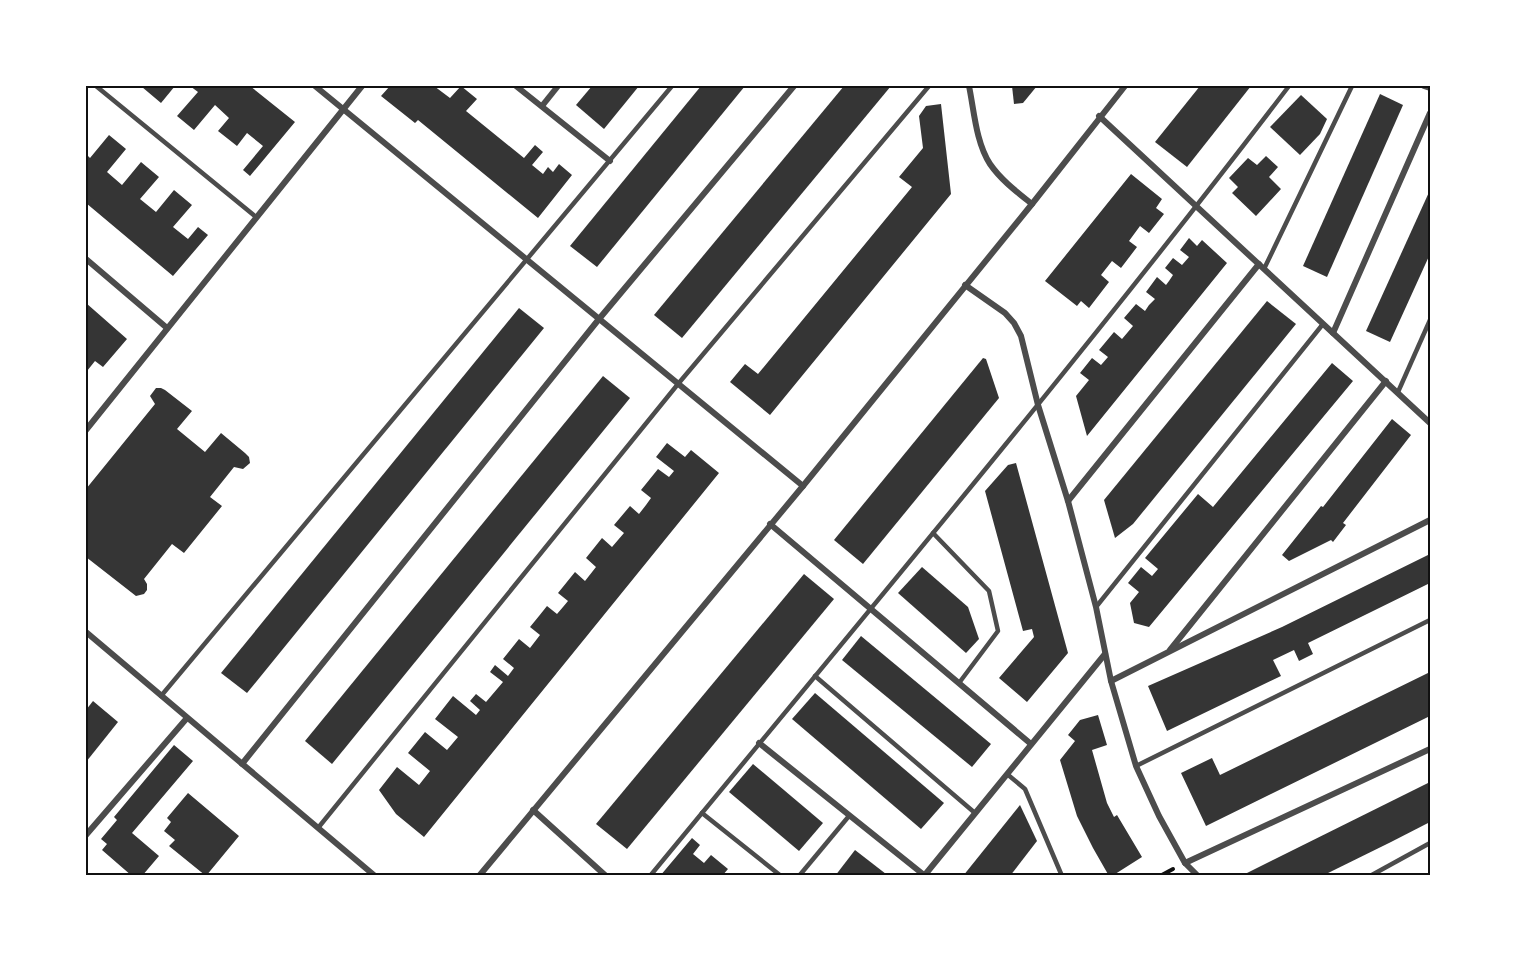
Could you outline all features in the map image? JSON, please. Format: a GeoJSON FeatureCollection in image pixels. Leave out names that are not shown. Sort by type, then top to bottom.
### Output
{"type":"FeatureCollection","features":[{"type":"Feature","properties":{"kind":"street"},"geometry":{"type":"LineString","coordinates":[[315,86],[803,486]]}},
{"type":"Feature","properties":{"kind":"street"},"geometry":{"type":"LineString","coordinates":[[86,427],[362,86]]}},
{"type":"Feature","properties":{"kind":"street"},"geometry":{"type":"LineString","coordinates":[[516,86],[609,161]]}},
{"type":"Feature","properties":{"kind":"street"},"geometry":{"type":"LineString","coordinates":[[542,106],[558,86]]}},
{"type":"Feature","properties":{"kind":"street"},"geometry":{"type":"LineString","coordinates":[[242,764],[599,319],[794,86]]}},
{"type":"Feature","properties":{"kind":"street"},"geometry":{"type":"LineString","coordinates":[[969,86],[982,145],[989,163],[1001,178],[1032,204]]}},
{"type":"Feature","properties":{"kind":"street"},"geometry":{"type":"LineString","coordinates":[[479,876],[803,486],[1125,86]]}},
{"type":"Feature","properties":{"kind":"street"},"geometry":{"type":"LineString","coordinates":[[1424,86],[1431,88]]}},
{"type":"Feature","properties":{"kind":"street"},"geometry":{"type":"LineString","coordinates":[[1334,333],[1431,113]]}},
{"type":"Feature","properties":{"kind":"street"},"geometry":{"type":"LineString","coordinates":[[1099,116],[1431,423]]}},
{"type":"Feature","properties":{"kind":"street"},"geometry":{"type":"LineString","coordinates":[[86,259],[167,328]]}},
{"type":"Feature","properties":{"kind":"street"},"geometry":{"type":"LineString","coordinates":[[1068,501],[1262,266]]}},
{"type":"Feature","properties":{"kind":"street"},"geometry":{"type":"LineString","coordinates":[[965,285],[1005,313],[1021,336],[1038,405],[1068,501],[1096,607],[1111,681],[1136,766],[1159,816],[1185,863],[1198,876]]}},
{"type":"Feature","properties":{"kind":"street"},"geometry":{"type":"LineString","coordinates":[[1169,652],[1386,381]]}},
{"type":"Feature","properties":{"kind":"street"},"geometry":{"type":"LineString","coordinates":[[1111,681],[1431,520]]}},
{"type":"Feature","properties":{"kind":"street"},"geometry":{"type":"LineString","coordinates":[[770,524],[1031,744]]}},
{"type":"Feature","properties":{"kind":"street"},"geometry":{"type":"LineString","coordinates":[[86,632],[375,876]]}},
{"type":"Feature","properties":{"kind":"street"},"geometry":{"type":"LineString","coordinates":[[759,743],[924,875],[1105,654]]}},
{"type":"Feature","properties":{"kind":"street"},"geometry":{"type":"LineString","coordinates":[[86,835],[187,718]]}},
{"type":"Feature","properties":{"kind":"street"},"geometry":{"type":"LineString","coordinates":[[1185,863],[1431,750]]}},
{"type":"Feature","properties":{"kind":"street"},"geometry":{"type":"LineString","coordinates":[[533,810],[606,876]]}},
{"type":"Feature","properties":{"kind":"lane"},"geometry":{"type":"LineString","coordinates":[[96,86],[256,217]]}},
{"type":"Feature","properties":{"kind":"lane"},"geometry":{"type":"LineString","coordinates":[[161,696],[672,86]]}},
{"type":"Feature","properties":{"kind":"lane"},"geometry":{"type":"LineString","coordinates":[[318,828],[678,384],[929,86]]}},
{"type":"Feature","properties":{"kind":"lane"},"geometry":{"type":"LineString","coordinates":[[651,876],[1038,405],[1197,206],[1289,86]]}},
{"type":"Feature","properties":{"kind":"lane"},"geometry":{"type":"LineString","coordinates":[[1262,266],[1352,86]]}},
{"type":"Feature","properties":{"kind":"lane"},"geometry":{"type":"LineString","coordinates":[[1398,392],[1431,320]]}},
{"type":"Feature","properties":{"kind":"lane"},"geometry":{"type":"LineString","coordinates":[[1096,607],[1323,324]]}},
{"type":"Feature","properties":{"kind":"lane"},"geometry":{"type":"LineString","coordinates":[[933,533],[989,591],[998,631],[959,683]]}},
{"type":"Feature","properties":{"kind":"lane"},"geometry":{"type":"LineString","coordinates":[[1136,766],[1431,620]]}},
{"type":"Feature","properties":{"kind":"lane"},"geometry":{"type":"LineString","coordinates":[[815,676],[975,813]]}},
{"type":"Feature","properties":{"kind":"lane"},"geometry":{"type":"LineString","coordinates":[[1007,774],[1025,789],[1062,876]]}},
{"type":"Feature","properties":{"kind":"lane"},"geometry":{"type":"LineString","coordinates":[[702,813],[781,876]]}},
{"type":"Feature","properties":{"kind":"lane"},"geometry":{"type":"LineString","coordinates":[[799,876],[849,816]]}},
{"type":"Feature","properties":{"kind":"lane"},"geometry":{"type":"LineString","coordinates":[[1370,876],[1431,843]]}},
{"type":"Feature","properties":{"kind":"building"},"geometry":{"type":"Polygon","coordinates":[[[175,86],[161,103],[142,87],[175,86]]]}},
{"type":"Feature","properties":{"kind":"building"},"geometry":{"type":"Polygon","coordinates":[[[190,86],[250,86],[295,122],[250,176],[243,170],[263,146],[247,133],[237,146],[218,131],[229,118],[215,105],[194,130],[177,116],[198,92],[190,86]]]}},
{"type":"Feature","properties":{"kind":"building"},"geometry":{"type":"Polygon","coordinates":[[[390,86],[434,86],[450,98],[461,86],[477,99],[466,111],[524,158],[535,145],[543,152],[532,165],[543,174],[548,167],[553,172],[559,164],[572,175],[538,218],[418,120],[415,123],[381,96],[390,86]]]}},
{"type":"Feature","properties":{"kind":"building"},"geometry":{"type":"Polygon","coordinates":[[[592,86],[639,86],[604,129],[576,105],[592,86]]]}},
{"type":"Feature","properties":{"kind":"building"},"geometry":{"type":"Polygon","coordinates":[[[701,86],[745,86],[597,267],[570,246],[701,86]]]}},
{"type":"Feature","properties":{"kind":"building"},"geometry":{"type":"Polygon","coordinates":[[[844,86],[891,86],[682,338],[654,315],[844,86]]]}},
{"type":"Feature","properties":{"kind":"building"},"geometry":{"type":"Polygon","coordinates":[[[1012,86],[1037,86],[1023,103],[1014,104],[1012,86]]]}},
{"type":"Feature","properties":{"kind":"building"},"geometry":{"type":"Polygon","coordinates":[[[1200,86],[1251,86],[1187,167],[1155,142],[1200,86]]]}},
{"type":"Feature","properties":{"kind":"building"},"geometry":{"type":"Polygon","coordinates":[[[1380,94],[1403,105],[1327,277],[1303,266],[1380,94]]]}},
{"type":"Feature","properties":{"kind":"building"},"geometry":{"type":"Polygon","coordinates":[[[1301,95],[1327,119],[1320,134],[1300,155],[1270,127],[1301,95]]]}},
{"type":"Feature","properties":{"kind":"building"},"geometry":{"type":"Polygon","coordinates":[[[941,104],[951,194],[770,415],[730,382],[745,364],[758,374],[912,187],[899,177],[923,148],[919,116],[926,106],[941,104]]]}},
{"type":"Feature","properties":{"kind":"building"},"geometry":{"type":"Polygon","coordinates":[[[109,135],[126,149],[107,172],[122,185],[141,162],[159,177],[140,199],[156,212],[174,190],[192,205],[173,227],[188,239],[198,227],[208,235],[173,276],[86,203],[86,154],[90,158],[109,135]]]}},
{"type":"Feature","properties":{"kind":"building"},"geometry":{"type":"Polygon","coordinates":[[[1266,156],[1278,167],[1269,177],[1281,189],[1256,216],[1232,193],[1238,187],[1229,178],[1248,158],[1257,165],[1266,156]]]}},
{"type":"Feature","properties":{"kind":"building"},"geometry":{"type":"Polygon","coordinates":[[[1131,174],[1162,199],[1156,208],[1164,214],[1149,233],[1140,226],[1129,241],[1137,247],[1121,268],[1112,261],[1101,275],[1109,282],[1089,308],[1081,301],[1077,306],[1045,281],[1131,174]]]}},
{"type":"Feature","properties":{"kind":"building"},"geometry":{"type":"Polygon","coordinates":[[[1430,190],[1430,254],[1390,342],[1366,331],[1430,190]]]}},
{"type":"Feature","properties":{"kind":"building"},"geometry":{"type":"Polygon","coordinates":[[[1189,238],[1197,246],[1202,240],[1227,263],[1087,436],[1076,396],[1089,380],[1080,373],[1092,358],[1101,365],[1108,357],[1099,350],[1114,332],[1122,339],[1133,326],[1124,318],[1136,304],[1145,311],[1155,299],[1146,292],[1157,277],[1166,285],[1173,275],[1165,268],[1173,258],[1182,265],[1189,257],[1180,250],[1189,238]]]}},
{"type":"Feature","properties":{"kind":"building"},"geometry":{"type":"Polygon","coordinates":[[[1267,301],[1296,324],[1133,524],[1115,538],[1104,500],[1267,301]]]}},
{"type":"Feature","properties":{"kind":"building"},"geometry":{"type":"Polygon","coordinates":[[[86,303],[127,339],[103,367],[95,361],[87,371],[86,369],[86,303]]]}},
{"type":"Feature","properties":{"kind":"building"},"geometry":{"type":"Polygon","coordinates":[[[519,308],[544,328],[247,693],[221,673],[519,308]]]}},
{"type":"Feature","properties":{"kind":"building"},"geometry":{"type":"Polygon","coordinates":[[[983,358],[986,359],[999,398],[863,564],[834,540],[983,358]]]}},
{"type":"Feature","properties":{"kind":"building"},"geometry":{"type":"Polygon","coordinates":[[[1332,363],[1353,381],[1149,627],[1134,623],[1130,603],[1139,592],[1128,583],[1141,567],[1152,576],[1158,569],[1145,558],[1198,494],[1213,507],[1332,363]]]}},
{"type":"Feature","properties":{"kind":"building"},"geometry":{"type":"Polygon","coordinates":[[[603,376],[630,398],[332,764],[305,741],[603,376]]]}},
{"type":"Feature","properties":{"kind":"building"},"geometry":{"type":"Polygon","coordinates":[[[156,388],[165,390],[192,411],[177,429],[205,452],[221,433],[249,457],[250,463],[243,469],[234,467],[210,497],[222,506],[184,553],[172,544],[144,579],[147,590],[144,594],[136,596],[86,557],[86,489],[155,404],[150,396],[156,388]]]}},
{"type":"Feature","properties":{"kind":"building"},"geometry":{"type":"Polygon","coordinates":[[[1392,419],[1411,435],[1343,523],[1346,525],[1333,542],[1331,540],[1289,561],[1282,555],[1392,419]]]}},
{"type":"Feature","properties":{"kind":"building"},"geometry":{"type":"Polygon","coordinates":[[[667,443],[685,457],[691,450],[719,473],[424,837],[396,814],[379,790],[397,767],[419,785],[430,771],[408,753],[425,732],[447,750],[458,737],[435,719],[453,696],[476,715],[480,710],[470,701],[476,694],[486,702],[503,682],[490,672],[495,665],[508,676],[514,668],[503,659],[519,639],[530,648],[540,635],[530,627],[547,606],[557,614],[568,601],[558,593],[575,572],[585,581],[596,567],[586,558],[602,538],[612,547],[624,533],[614,525],[630,506],[639,514],[651,498],[641,490],[658,469],[669,477],[674,471],[656,457],[667,443]]]}},
{"type":"Feature","properties":{"kind":"building"},"geometry":{"type":"Polygon","coordinates":[[[1016,463],[1068,653],[1027,702],[999,678],[1034,637],[1032,629],[1023,631],[985,491],[1008,465],[1016,463]]]}},
{"type":"Feature","properties":{"kind":"building"},"geometry":{"type":"Polygon","coordinates":[[[1430,554],[1430,583],[1308,643],[1313,654],[1299,661],[1294,650],[1273,660],[1281,676],[1167,731],[1148,686],[1282,627],[1430,554]]]}},
{"type":"Feature","properties":{"kind":"building"},"geometry":{"type":"Polygon","coordinates":[[[922,567],[968,607],[979,639],[966,653],[898,593],[922,567]]]}},
{"type":"Feature","properties":{"kind":"building"},"geometry":{"type":"Polygon","coordinates":[[[804,574],[834,599],[627,849],[596,824],[804,574]]]}},
{"type":"Feature","properties":{"kind":"building"},"geometry":{"type":"Polygon","coordinates":[[[861,636],[991,744],[972,767],[842,660],[861,636]]]}},
{"type":"Feature","properties":{"kind":"building"},"geometry":{"type":"Polygon","coordinates":[[[1430,672],[1430,716],[1206,826],[1181,773],[1212,758],[1220,775],[1430,672]]]}},
{"type":"Feature","properties":{"kind":"building"},"geometry":{"type":"Polygon","coordinates":[[[815,693],[944,803],[921,829],[792,719],[815,693]]]}},
{"type":"Feature","properties":{"kind":"building"},"geometry":{"type":"Polygon","coordinates":[[[93,701],[118,722],[86,762],[86,710],[93,701]]]}},
{"type":"Feature","properties":{"kind":"building"},"geometry":{"type":"Polygon","coordinates":[[[1098,715],[1107,745],[1092,750],[1107,803],[1114,817],[1117,815],[1142,857],[1112,876],[1109,876],[1077,816],[1060,760],[1075,741],[1068,735],[1080,720],[1098,715]]]}},
{"type":"Feature","properties":{"kind":"building"},"geometry":{"type":"Polygon","coordinates":[[[174,745],[193,761],[132,833],[159,856],[142,876],[132,876],[102,850],[107,844],[101,839],[117,820],[114,817],[174,745]]]}},
{"type":"Feature","properties":{"kind":"building"},"geometry":{"type":"Polygon","coordinates":[[[753,764],[823,823],[799,851],[729,792],[753,764]]]}},
{"type":"Feature","properties":{"kind":"building"},"geometry":{"type":"Polygon","coordinates":[[[1430,782],[1430,822],[1391,842],[1322,876],[1246,876],[1245,874],[1430,782]]]}},
{"type":"Feature","properties":{"kind":"building"},"geometry":{"type":"Polygon","coordinates":[[[188,793],[239,836],[206,876],[169,846],[175,840],[164,831],[171,822],[167,818],[188,793]]]}},
{"type":"Feature","properties":{"kind":"building"},"geometry":{"type":"Polygon","coordinates":[[[1020,805],[1037,841],[1010,876],[963,876],[1020,805]]]}},
{"type":"Feature","properties":{"kind":"building"},"geometry":{"type":"Polygon","coordinates":[[[692,838],[700,845],[693,854],[704,863],[711,855],[728,869],[722,876],[660,876],[692,838]]]}},
{"type":"Feature","properties":{"kind":"building"},"geometry":{"type":"Polygon","coordinates":[[[855,850],[886,874],[884,876],[835,876],[855,850]]]}}]}
